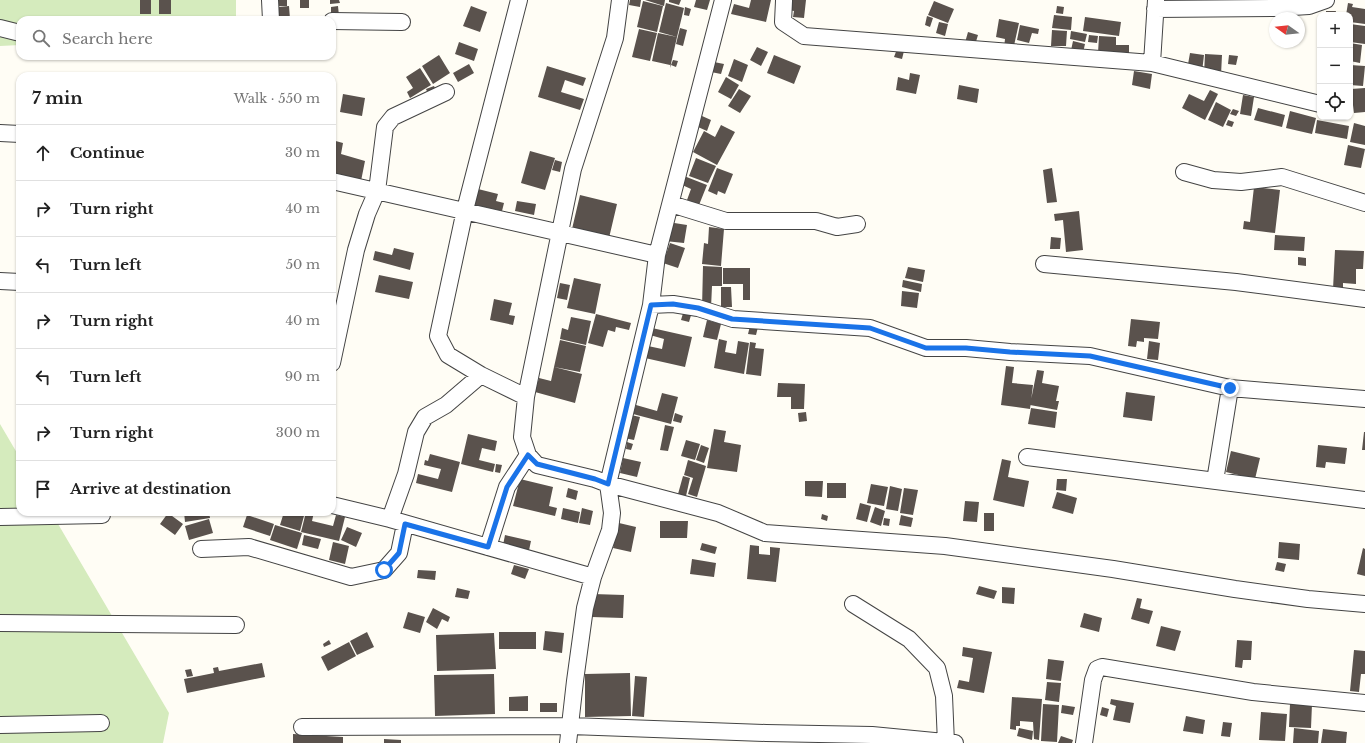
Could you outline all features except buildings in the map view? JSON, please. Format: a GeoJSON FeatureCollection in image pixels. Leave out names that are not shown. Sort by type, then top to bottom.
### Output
{"type":"FeatureCollection","features":[{"type":"Feature","properties":{"kind":"street"},"geometry":{"type":"LineString","coordinates":[[270,0],[271,16]]}},
{"type":"Feature","properties":{"kind":"street"},"geometry":{"type":"LineString","coordinates":[[519,0],[465,210],[438,336],[448,355],[481,375],[526,397]]}},
{"type":"Feature","properties":{"kind":"street"},"geometry":{"type":"LineString","coordinates":[[620,0],[615,38],[573,169],[526,397],[522,437],[528,455],[537,464],[718,513],[765,533],[945,546],[1113,569],[1257,592],[1308,599],[1365,604]]}},
{"type":"Feature","properties":{"kind":"street"},"geometry":{"type":"LineString","coordinates":[[568,743],[585,608],[593,577],[610,530],[612,513],[608,484],[651,305],[657,255],[723,0]]}},
{"type":"Feature","properties":{"kind":"street"},"geometry":{"type":"LineString","coordinates":[[1152,64],[1156,4],[1277,8],[1309,6],[1326,0]]}},
{"type":"Feature","properties":{"kind":"street"},"geometry":{"type":"LineString","coordinates":[[784,1],[783,22],[804,36],[1152,64],[1317,103]]}},
{"type":"Feature","properties":{"kind":"street"},"geometry":{"type":"LineString","coordinates":[[336,21],[402,22]]}},
{"type":"Feature","properties":{"kind":"street"},"geometry":{"type":"LineString","coordinates":[[0,28],[16,32]]}},
{"type":"Feature","properties":{"kind":"street"},"geometry":{"type":"LineString","coordinates":[[336,344],[356,250],[367,214],[377,191],[385,127],[393,116],[446,92]]}},
{"type":"Feature","properties":{"kind":"street"},"geometry":{"type":"LineString","coordinates":[[0,133],[16,134]]}},
{"type":"Feature","properties":{"kind":"street"},"geometry":{"type":"LineString","coordinates":[[1184,172],[1213,180],[1241,182],[1282,177],[1365,203]]}},
{"type":"Feature","properties":{"kind":"street"},"geometry":{"type":"LineString","coordinates":[[336,181],[657,255]]}},
{"type":"Feature","properties":{"kind":"street"},"geometry":{"type":"LineString","coordinates":[[670,204],[726,221],[816,221],[837,227],[857,224]]}},
{"type":"Feature","properties":{"kind":"street"},"geometry":{"type":"LineString","coordinates":[[1044,264],[1236,282],[1365,299]]}},
{"type":"Feature","properties":{"kind":"street"},"geometry":{"type":"LineString","coordinates":[[0,281],[16,282]]}},
{"type":"Feature","properties":{"kind":"street"},"geometry":{"type":"LineString","coordinates":[[651,305],[673,304],[698,308],[732,319],[870,328],[926,348],[966,348],[1090,356],[1230,388],[1365,399]]}},
{"type":"Feature","properties":{"kind":"street"},"geometry":{"type":"LineString","coordinates":[[390,519],[406,474],[416,432],[425,417],[446,405],[481,375]]}},
{"type":"Feature","properties":{"kind":"street"},"geometry":{"type":"LineString","coordinates":[[1215,481],[1230,388]]}},
{"type":"Feature","properties":{"kind":"street"},"geometry":{"type":"LineString","coordinates":[[488,547],[507,487],[528,455]]}},
{"type":"Feature","properties":{"kind":"street"},"geometry":{"type":"LineString","coordinates":[[1027,457],[1365,500]]}},
{"type":"Feature","properties":{"kind":"street"},"geometry":{"type":"LineString","coordinates":[[336,506],[390,519],[593,577]]}},
{"type":"Feature","properties":{"kind":"street"},"geometry":{"type":"LineString","coordinates":[[0,517],[51,516]]}},
{"type":"Feature","properties":{"kind":"street"},"geometry":{"type":"LineString","coordinates":[[201,549],[249,547],[351,577],[384,570],[399,553],[405,524]]}},
{"type":"Feature","properties":{"kind":"street"},"geometry":{"type":"LineString","coordinates":[[302,727],[571,726],[872,735],[949,743],[944,696],[937,668],[909,639],[852,604]]}},
{"type":"Feature","properties":{"kind":"street"},"geometry":{"type":"LineString","coordinates":[[0,623],[236,625]]}},
{"type":"Feature","properties":{"kind":"street"},"geometry":{"type":"LineString","coordinates":[[1084,743],[1093,680],[1097,670],[1102,667],[1252,692],[1365,703]]}},
{"type":"Feature","properties":{"kind":"street"},"geometry":{"type":"LineString","coordinates":[[0,725],[101,723]]}},
{"type":"Feature","properties":{"kind":"green space"},"geometry":{"type":"Polygon","coordinates":[[[0,0],[236,0],[236,16],[16,16],[16,45],[0,46],[0,0]]]}},
{"type":"Feature","properties":{"kind":"green space"},"geometry":{"type":"Polygon","coordinates":[[[0,424],[16,451],[16,516],[53,516],[169,713],[163,743],[0,743],[0,424]]]}},
{"type":"Feature","properties":{"kind":"route"},"geometry":{"type":"LineString","coordinates":[[384,570],[399,553],[405,524],[488,547],[507,487],[528,455],[537,464],[595,479],[608,484],[651,305],[673,304],[698,308],[732,319],[870,328],[926,348],[966,348],[1090,356],[1230,388]]}}]}
